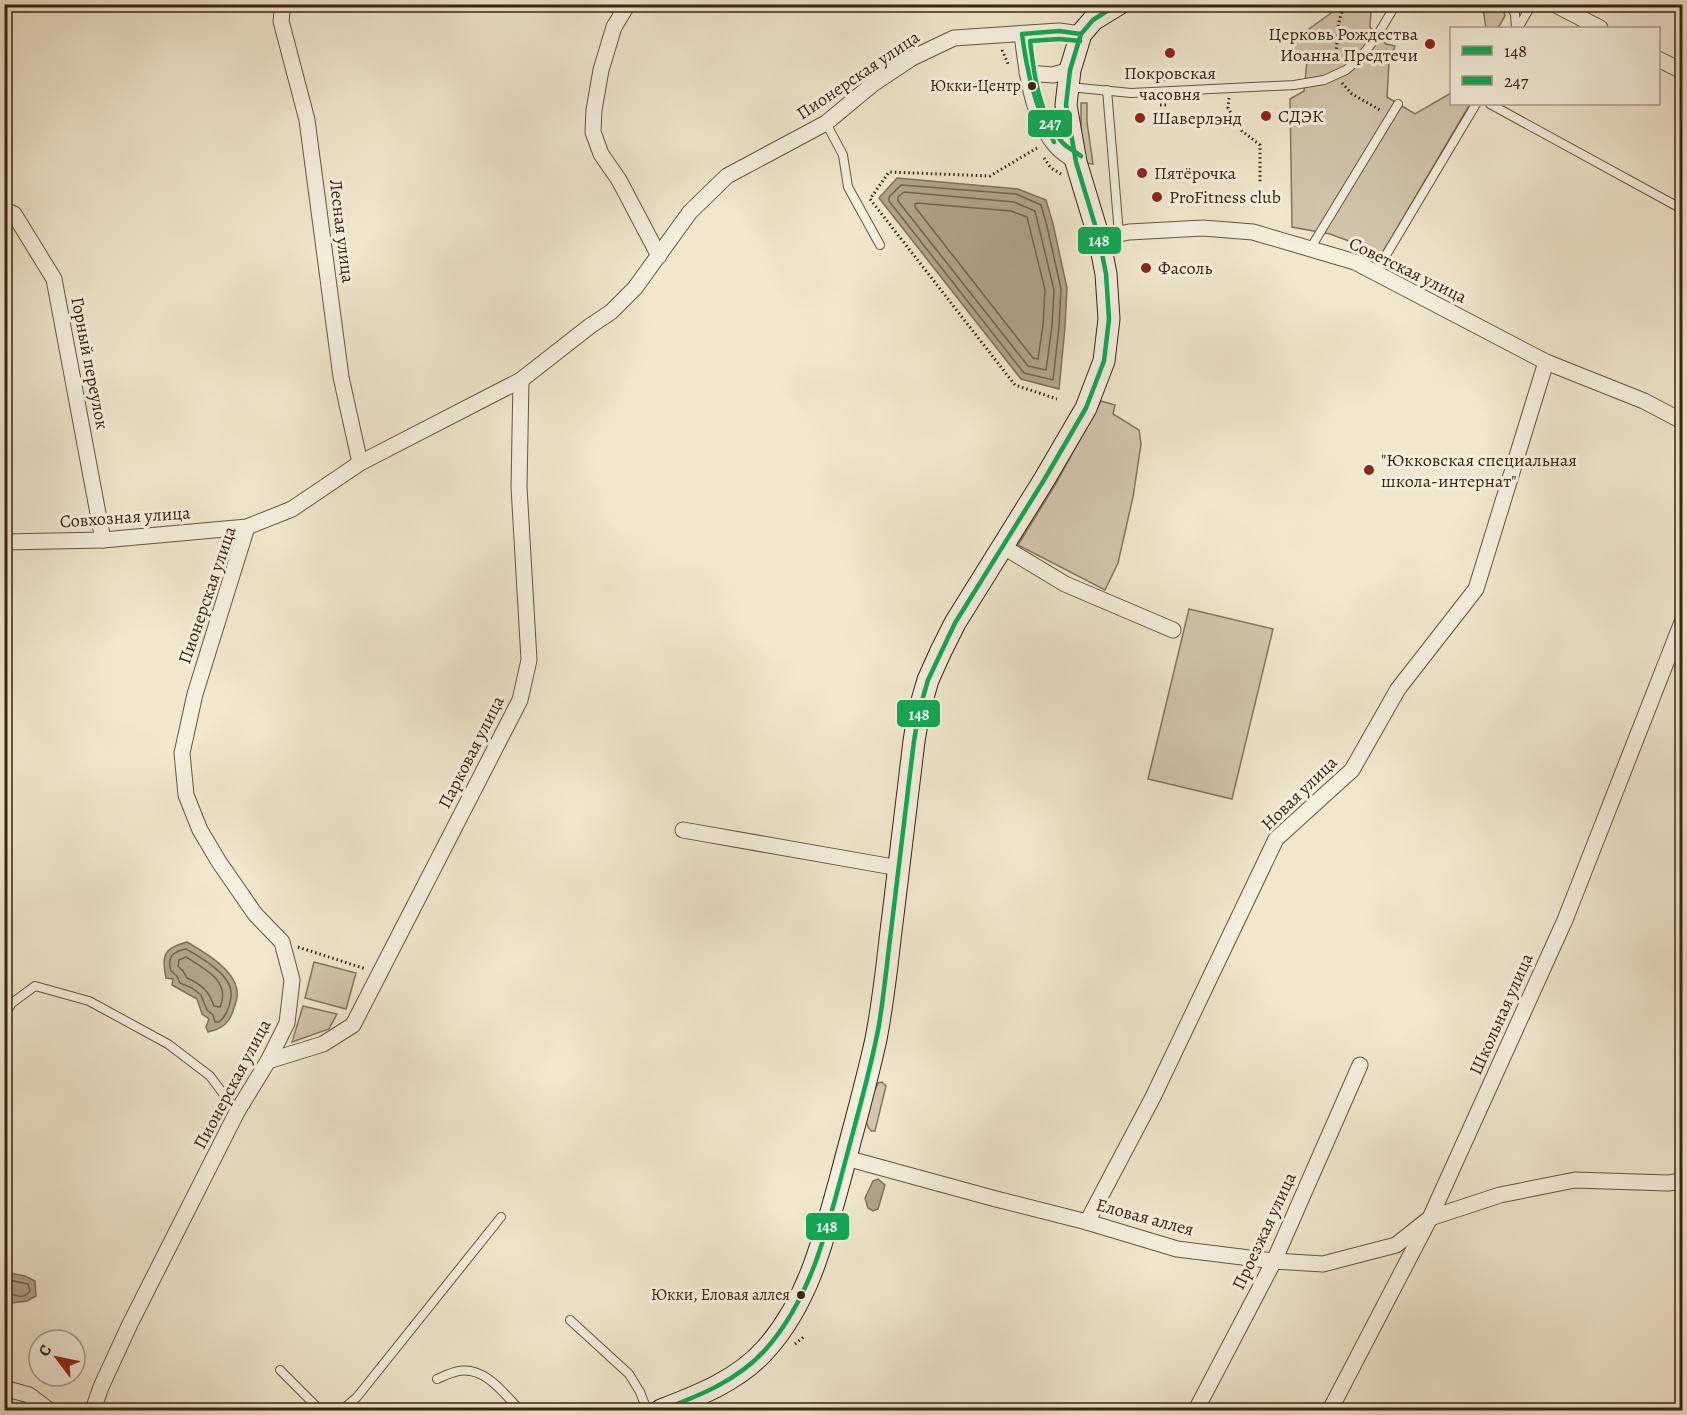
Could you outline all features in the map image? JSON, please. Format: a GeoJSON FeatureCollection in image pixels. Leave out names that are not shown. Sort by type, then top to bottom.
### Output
{"type":"FeatureCollection","features":[{"type":"Feature","properties":{"kind":"main road"},"geometry":{"type":"LineString","coordinates":[[661,1410],[686,1401],[734,1377],[765,1350],[788,1321],[802,1296],[815,1263],[846,1158],[876,1039],[914,741],[919,711],[928,680],[955,623],[1086,408],[1104,361],[1109,319],[1107,280],[1109,236],[1076,162],[1066,105],[1069,78],[1081,34],[1093,20],[1116,5]]}},
{"type":"Feature","properties":{"kind":"street","name":"Лесная улица"},"geometry":{"type":"LineString","coordinates":[[283,4],[281,21],[307,120],[341,377],[360,464]]}},
{"type":"Feature","properties":{"kind":"street"},"geometry":{"type":"LineString","coordinates":[[628,4],[614,27],[601,70],[594,110],[593,132],[601,154],[619,180],[659,256]]}},
{"type":"Feature","properties":{"kind":"street"},"geometry":{"type":"LineString","coordinates":[[1554,4],[1598,27]]}},
{"type":"Feature","properties":{"kind":"street","name":"Пионерская улица"},"geometry":{"type":"LineString","coordinates":[[93,1410],[130,1324],[237,1112],[268,1061],[287,1023],[292,980],[282,942],[255,914],[200,830],[186,795],[182,753],[195,694],[247,527],[292,509],[360,464],[521,380],[611,312],[635,288],[690,212],[727,176],[826,123],[873,84],[912,58],[954,38],[1059,31],[1081,34]]}},
{"type":"Feature","properties":{"kind":"street"},"geometry":{"type":"LineString","coordinates":[[1022,34],[1027,73],[1043,125],[1056,146],[1076,162]]}},
{"type":"Feature","properties":{"kind":"street"},"geometry":{"type":"LineString","coordinates":[[1660,60],[1683,71]]}},
{"type":"Feature","properties":{"kind":"street"},"geometry":{"type":"LineString","coordinates":[[1027,73],[1069,78]]}},
{"type":"Feature","properties":{"kind":"street","name":"Горный переулок"},"geometry":{"type":"LineString","coordinates":[[4,210],[14,214],[54,279],[103,540]]}},
{"type":"Feature","properties":{"kind":"street","name":"Советская улица"},"geometry":{"type":"LineString","coordinates":[[1109,236],[1129,232],[1203,228],[1253,232],[1355,262],[1546,362],[1644,401],[1683,421]]}},
{"type":"Feature","properties":{"kind":"street","name":"Новая улица"},"geometry":{"type":"LineString","coordinates":[[1087,1222],[1153,1097],[1276,839],[1352,770],[1398,689],[1476,589],[1546,362]]}},
{"type":"Feature","properties":{"kind":"street","name":"Парковая улица"},"geometry":{"type":"LineString","coordinates":[[268,1061],[323,1044],[353,1025],[520,700],[530,660],[519,487],[521,380]]}},
{"type":"Feature","properties":{"kind":"street","name":"Совхозная улица"},"geometry":{"type":"LineString","coordinates":[[4,542],[103,540],[247,527]]}},
{"type":"Feature","properties":{"kind":"street"},"geometry":{"type":"LineString","coordinates":[[1002,546],[1065,584],[1173,630]]}},
{"type":"Feature","properties":{"kind":"street","name":"Школьная улица"},"geometry":{"type":"LineString","coordinates":[[1330,1410],[1430,1218],[1565,920],[1683,622]]}},
{"type":"Feature","properties":{"kind":"street"},"geometry":{"type":"LineString","coordinates":[[683,830],[899,868]]}},
{"type":"Feature","properties":{"kind":"street","name":"Проезжая улица"},"geometry":{"type":"LineString","coordinates":[[1196,1410],[1274,1261],[1360,1065]]}},
{"type":"Feature","properties":{"kind":"street","name":"Еловая аллея"},"geometry":{"type":"LineString","coordinates":[[846,1158],[1087,1222],[1177,1249],[1274,1261],[1323,1264],[1396,1245],[1430,1218]]}},
{"type":"Feature","properties":{"kind":"street"},"geometry":{"type":"LineString","coordinates":[[1430,1218],[1500,1196],[1575,1180],[1668,1183],[1683,1181]]}},
{"type":"Feature","properties":{"kind":"street"},"geometry":{"type":"LineString","coordinates":[[4,1388],[30,1395],[49,1410]]}},
{"type":"Feature","properties":{"kind":"lane"},"geometry":{"type":"LineString","coordinates":[[1069,78],[1107,90],[1131,93],[1294,85],[1324,80],[1346,70],[1361,57],[1377,36],[1395,4]]}},
{"type":"Feature","properties":{"kind":"lane"},"geometry":{"type":"LineString","coordinates":[[1509,4],[1515,14],[1517,27]]}},
{"type":"Feature","properties":{"kind":"lane"},"geometry":{"type":"LineString","coordinates":[[1518,27],[1532,4]]}},
{"type":"Feature","properties":{"kind":"lane"},"geometry":{"type":"LineString","coordinates":[[1107,90],[1109,236]]}},
{"type":"Feature","properties":{"kind":"lane"},"geometry":{"type":"LineString","coordinates":[[1310,249],[1398,104]]}},
{"type":"Feature","properties":{"kind":"lane"},"geometry":{"type":"LineString","coordinates":[[1376,272],[1475,105]]}},
{"type":"Feature","properties":{"kind":"lane"},"geometry":{"type":"LineString","coordinates":[[1492,105],[1683,209]]}},
{"type":"Feature","properties":{"kind":"lane"},"geometry":{"type":"LineString","coordinates":[[826,123],[843,155],[848,187],[880,245]]}},
{"type":"Feature","properties":{"kind":"lane"},"geometry":{"type":"LineString","coordinates":[[4,1016],[8,1001],[35,986],[89,1001],[168,1044],[210,1076],[237,1112]]}},
{"type":"Feature","properties":{"kind":"lane"},"geometry":{"type":"LineString","coordinates":[[342,1410],[357,1396],[501,1217]]}},
{"type":"Feature","properties":{"kind":"lane"},"geometry":{"type":"LineString","coordinates":[[570,1320],[629,1374],[647,1410]]}},
{"type":"Feature","properties":{"kind":"lane"},"geometry":{"type":"LineString","coordinates":[[280,1370],[320,1410]]}},
{"type":"Feature","properties":{"kind":"lane"},"geometry":{"type":"LineString","coordinates":[[437,1379],[458,1371],[474,1371],[487,1377],[520,1410]]}},
{"type":"Feature","properties":{"kind":"path"},"geometry":{"type":"LineString","coordinates":[[1324,80],[1337,52],[1339,15],[1346,4]]}},
{"type":"Feature","properties":{"kind":"path"},"geometry":{"type":"LineString","coordinates":[[1335,75],[1352,94],[1391,115]]}},
{"type":"Feature","properties":{"kind":"path"},"geometry":{"type":"LineString","coordinates":[[1229,87],[1228,108],[1242,131],[1260,146],[1260,184]]}},
{"type":"Feature","properties":{"kind":"path"},"geometry":{"type":"LineString","coordinates":[[1037,148],[990,176],[889,172],[870,199],[1015,385],[1057,399]]}},
{"type":"Feature","properties":{"kind":"path"},"geometry":{"type":"LineString","coordinates":[[282,942],[379,973]]}},
{"type":"Feature","properties":{"kind":"shaded area"},"geometry":{"type":"Polygon","coordinates":[[[1375,4],[1371,10],[1370,27],[1386,44],[1395,46],[1389,62],[1387,97],[1415,114],[1450,94],[1450,105],[1469,105],[1380,257],[1357,244],[1330,234],[1292,227],[1290,99],[1304,91],[1307,61],[1294,59],[1291,42],[1331,13],[1336,5],[1375,4]]]}},
{"type":"Feature","properties":{"kind":"shaded area"},"geometry":{"type":"Polygon","coordinates":[[[1479,5],[1502,5],[1505,16],[1499,27],[1486,27],[1483,9],[1479,5]]]}},
{"type":"Feature","properties":{"kind":"shaded area"},"geometry":{"type":"Polygon","coordinates":[[[1081,103],[1087,103],[1087,122],[1093,164],[1086,163],[1081,132],[1081,103]]]}},
{"type":"Feature","properties":{"kind":"shaded area"},"geometry":{"type":"Polygon","coordinates":[[[1101,401],[1115,405],[1113,414],[1139,430],[1141,444],[1133,497],[1118,563],[1105,590],[1018,545],[1055,485],[1101,401]]]}},
{"type":"Feature","properties":{"kind":"shaded area"},"geometry":{"type":"Polygon","coordinates":[[[1189,609],[1273,629],[1232,799],[1148,779],[1189,609]]]}},
{"type":"Feature","properties":{"kind":"shaded area"},"geometry":{"type":"Polygon","coordinates":[[[314,962],[356,973],[346,1009],[305,998],[314,962]]]}},
{"type":"Feature","properties":{"kind":"shaded area"},"geometry":{"type":"Polygon","coordinates":[[[303,1006],[337,1014],[329,1029],[292,1042],[303,1006]]]}},
{"type":"Feature","properties":{"kind":"shaded area"},"geometry":{"type":"Polygon","coordinates":[[[882,1082],[886,1086],[875,1131],[871,1131],[867,1126],[866,1114],[878,1083],[882,1082]]]}},
{"type":"Feature","properties":{"kind":"water"},"geometry":{"type":"Polygon","coordinates":[[[897,178],[1018,189],[1046,200],[1067,288],[1059,389],[1021,379],[879,198],[897,178]]]}},
{"type":"Feature","properties":{"kind":"water"},"geometry":{"type":"Polygon","coordinates":[[[187,942],[210,956],[235,982],[237,995],[230,1018],[213,1031],[208,1032],[206,1027],[209,1019],[202,1014],[197,999],[172,985],[173,979],[166,978],[164,958],[166,954],[173,947],[187,942]]]}},
{"type":"Feature","properties":{"kind":"water"},"geometry":{"type":"Polygon","coordinates":[[[878,1179],[885,1185],[878,1209],[873,1211],[868,1208],[865,1198],[873,1181],[878,1179]]]}},
{"type":"Feature","properties":{"kind":"water"},"geometry":{"type":"Polygon","coordinates":[[[5,1272],[25,1276],[35,1281],[36,1296],[27,1301],[12,1303],[5,1296],[5,1272]]]}},
{"type":"Feature","properties":{"kind":"transit line","name":"148"},"geometry":{"type":"LineString","coordinates":[[661,1410],[718,1386],[744,1370],[766,1349],[795,1308],[824,1239],[863,1096],[879,1025],[914,741],[919,711],[928,680],[955,623],[1086,408],[1104,361],[1109,319],[1106,274],[1099,238],[1076,162],[1066,105],[1070,70],[1081,34],[1093,20],[1118,4]]}},
{"type":"Feature","properties":{"kind":"transit line","name":"148"},"geometry":{"type":"LineString","coordinates":[[1054,142],[1033,90],[1022,34],[1059,31],[1081,34]]}},
{"type":"Feature","properties":{"kind":"transit line","name":"247"},"geometry":{"type":"LineString","coordinates":[[1080,41],[1059,39],[1030,41],[1036,81],[1048,120],[1062,142],[1081,156]]}},
{"type":"Feature","properties":{"kind":"place","name":"Церковь Рождества Иоанна Предтечи"},"geometry":{"type":"Point","coordinates":[1430,44]}},
{"type":"Feature","properties":{"kind":"place","name":"Покровская часовня"},"geometry":{"type":"Point","coordinates":[1170,53]}},
{"type":"Feature","properties":{"kind":"place","name":"Юкки-Центр"},"geometry":{"type":"Point","coordinates":[1032,86]}},
{"type":"Feature","properties":{"kind":"place","name":"СДЭК"},"geometry":{"type":"Point","coordinates":[1266,116]}},
{"type":"Feature","properties":{"kind":"place","name":"Шаверлэнд"},"geometry":{"type":"Point","coordinates":[1140,118]}},
{"type":"Feature","properties":{"kind":"place","name":"Пятёрочка"},"geometry":{"type":"Point","coordinates":[1142,173]}},
{"type":"Feature","properties":{"kind":"place","name":"ProFitness club"},"geometry":{"type":"Point","coordinates":[1157,197]}},
{"type":"Feature","properties":{"kind":"place","name":"Фасоль"},"geometry":{"type":"Point","coordinates":[1146,268]}},
{"type":"Feature","properties":{"kind":"place","name":"\"Юкковская специальная школа-интернат\""},"geometry":{"type":"Point","coordinates":[1369,470]}},
{"type":"Feature","properties":{"kind":"place","name":"Юкки, Еловая аллея"},"geometry":{"type":"Point","coordinates":[801,1295]}}]}
